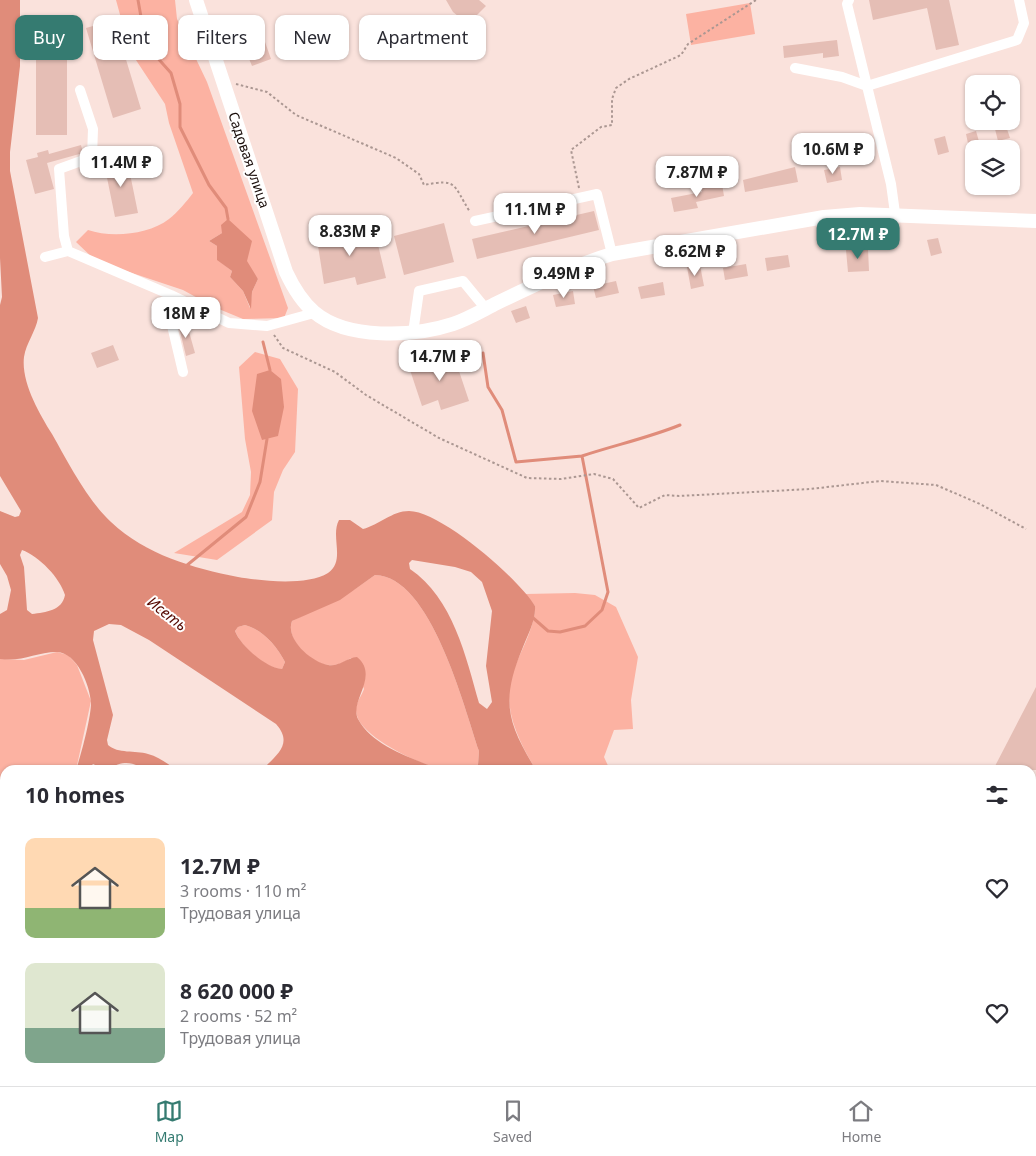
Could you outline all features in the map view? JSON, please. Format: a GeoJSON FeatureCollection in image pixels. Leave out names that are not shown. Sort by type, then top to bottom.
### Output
{"type":"FeatureCollection","features":[{"type":"Feature","properties":{"kind":"main road","name":"Садовая улица"},"geometry":{"type":"LineString","coordinates":[[196,0],[286,272],[298,295],[314,313]]}},
{"type":"Feature","properties":{"kind":"main road"},"geometry":{"type":"LineString","coordinates":[[314,313],[342,327],[375,333],[413,333],[453,324],[582,263],[612,254],[824,217],[895,213],[1036,221]]}},
{"type":"Feature","properties":{"kind":"street"},"geometry":{"type":"LineString","coordinates":[[849,0],[847,4],[891,184],[895,213]]}},
{"type":"Feature","properties":{"kind":"street"},"geometry":{"type":"LineString","coordinates":[[795,68],[842,77],[867,86],[1018,40],[1024,22],[1019,0]]}},
{"type":"Feature","properties":{"kind":"street"},"geometry":{"type":"LineString","coordinates":[[68,251],[64,236],[59,169],[92,157],[93,129],[80,90]]}},
{"type":"Feature","properties":{"kind":"street"},"geometry":{"type":"LineString","coordinates":[[475,221],[597,194],[612,254]]}},
{"type":"Feature","properties":{"kind":"street"},"geometry":{"type":"LineString","coordinates":[[45,257],[68,251],[171,295],[229,323],[267,326],[314,313]]}},
{"type":"Feature","properties":{"kind":"street"},"geometry":{"type":"LineString","coordinates":[[413,333],[420,291],[463,281],[486,309]]}},
{"type":"Feature","properties":{"kind":"street"},"geometry":{"type":"LineString","coordinates":[[171,295],[170,317],[182,372]]}},
{"type":"Feature","properties":{"kind":"path"},"geometry":{"type":"LineString","coordinates":[[582,197],[571,150],[601,127],[612,124],[612,99],[616,88],[630,79],[681,55],[688,44],[756,0]]}},
{"type":"Feature","properties":{"kind":"path"},"geometry":{"type":"LineString","coordinates":[[222,81],[267,92],[296,115],[396,158],[419,174],[424,185],[445,181],[452,183],[475,221]]}},
{"type":"Feature","properties":{"kind":"path"},"geometry":{"type":"LineString","coordinates":[[267,326],[283,348],[335,372],[366,395],[440,438],[527,478],[544,479],[594,474],[613,479],[639,508],[665,495],[679,496],[810,489],[880,481],[936,485],[980,504],[1026,529]]}},
{"type":"Feature","properties":{"kind":"shaded area"},"geometry":{"type":"Polygon","coordinates":[[[116,0],[175,0],[178,21],[178,60],[197,60],[207,82],[288,308],[284,318],[243,319],[214,307],[183,290],[96,261],[76,242],[88,230],[107,234],[129,234],[151,229],[169,219],[193,193],[169,123],[165,104],[136,60],[168,60],[168,15],[120,15],[116,0]],[[222,233],[209,241],[217,246],[218,260],[232,271],[230,277],[243,291],[250,308],[252,292],[258,279],[222,233]]]}},
{"type":"Feature","properties":{"kind":"shaded area"},"geometry":{"type":"Polygon","coordinates":[[[750,3],[755,34],[691,45],[686,14],[750,3]]]}},
{"type":"Feature","properties":{"kind":"shaded area"},"geometry":{"type":"Polygon","coordinates":[[[255,352],[280,359],[298,389],[295,452],[283,470],[274,492],[272,520],[217,560],[174,553],[242,512],[250,495],[251,472],[245,439],[239,367],[255,352]]]}},
{"type":"Feature","properties":{"kind":"shaded area"},"geometry":{"type":"Polygon","coordinates":[[[375,575],[395,581],[413,597],[429,620],[454,676],[479,751],[478,765],[428,765],[404,755],[377,739],[366,730],[359,720],[356,711],[364,689],[351,658],[335,665],[322,664],[308,655],[296,643],[292,635],[292,621],[355,589],[375,575]]]}},
{"type":"Feature","properties":{"kind":"shaded area"},"geometry":{"type":"Polygon","coordinates":[[[575,593],[595,595],[616,607],[638,657],[631,700],[633,729],[614,730],[604,757],[608,765],[533,765],[523,747],[513,722],[509,696],[510,682],[514,669],[534,619],[535,606],[525,594],[575,593]]]}},
{"type":"Feature","properties":{"kind":"shaded area"},"geometry":{"type":"Polygon","coordinates":[[[245,625],[258,630],[273,644],[285,662],[282,669],[275,668],[261,661],[242,643],[235,631],[238,627],[245,625]]]}},
{"type":"Feature","properties":{"kind":"shaded area"},"geometry":{"type":"Polygon","coordinates":[[[57,652],[68,655],[77,665],[91,701],[77,765],[0,765],[0,659],[24,660],[57,652]]]}},
{"type":"Feature","properties":{"kind":"water","name":"Исеть"},"geometry":{"type":"Polygon","coordinates":[[[0,0],[20,0],[20,15],[15,15],[15,60],[20,60],[20,66],[10,152],[10,171],[38,318],[25,352],[25,377],[37,407],[86,492],[111,522],[139,543],[155,552],[204,569],[259,580],[308,580],[328,573],[336,562],[336,533],[339,520],[350,520],[363,529],[397,513],[409,511],[423,514],[440,522],[478,548],[497,564],[535,606],[533,622],[516,665],[510,696],[513,724],[518,738],[533,765],[478,765],[479,751],[464,705],[454,676],[429,620],[413,597],[395,581],[375,575],[340,600],[292,621],[292,635],[307,655],[321,663],[336,665],[357,657],[363,664],[366,672],[357,704],[356,712],[358,719],[373,737],[383,744],[428,765],[267,765],[281,749],[283,743],[281,731],[276,724],[149,640],[121,625],[109,624],[94,631],[93,640],[113,715],[107,740],[108,745],[117,750],[152,755],[170,765],[134,765],[126,763],[118,765],[77,765],[88,727],[91,703],[85,679],[76,664],[71,658],[57,652],[8,660],[0,659],[0,614],[7,610],[11,590],[7,576],[0,564],[0,511],[15,517],[19,516],[21,511],[0,476],[0,305],[2,297],[0,258],[0,0]],[[22,550],[20,555],[24,567],[27,610],[32,614],[57,608],[65,595],[54,575],[35,557],[22,550]],[[412,560],[409,563],[410,569],[425,581],[447,612],[463,648],[479,703],[487,709],[492,702],[486,666],[492,611],[482,582],[471,572],[455,567],[412,560]],[[245,625],[238,627],[235,631],[242,643],[262,661],[282,669],[285,662],[277,650],[263,634],[245,625]]]}},
{"type":"Feature","properties":{"kind":"water"},"geometry":{"type":"Polygon","coordinates":[[[228,219],[252,241],[247,261],[258,279],[252,292],[251,309],[243,291],[230,277],[232,271],[217,260],[217,246],[209,241],[222,233],[221,225],[228,219]]]}},
{"type":"Feature","properties":{"kind":"water"},"geometry":{"type":"Polygon","coordinates":[[[270,370],[281,379],[284,407],[278,436],[262,440],[252,411],[257,374],[270,370]]]}},
{"type":"Feature","properties":{"kind":"building"},"geometry":{"type":"Polygon","coordinates":[[[446,0],[479,0],[486,6],[477,15],[457,15],[446,0]]]}},
{"type":"Feature","properties":{"kind":"building"},"geometry":{"type":"Polygon","coordinates":[[[869,0],[949,0],[959,45],[936,50],[927,8],[873,20],[869,0]]]}},
{"type":"Feature","properties":{"kind":"building"},"geometry":{"type":"Polygon","coordinates":[[[93,26],[93,51],[86,28],[93,26]]]}},
{"type":"Feature","properties":{"kind":"building"},"geometry":{"type":"Polygon","coordinates":[[[837,40],[839,56],[823,58],[823,53],[784,58],[783,46],[837,40]]]}},
{"type":"Feature","properties":{"kind":"building"},"geometry":{"type":"Polygon","coordinates":[[[265,42],[271,59],[252,66],[250,60],[265,60],[265,42]]]}},
{"type":"Feature","properties":{"kind":"building"},"geometry":{"type":"Polygon","coordinates":[[[36,60],[67,60],[67,135],[36,135],[36,60]]]}},
{"type":"Feature","properties":{"kind":"building"},"geometry":{"type":"Polygon","coordinates":[[[96,60],[126,60],[141,109],[113,118],[96,60]]]}},
{"type":"Feature","properties":{"kind":"building"},"geometry":{"type":"Polygon","coordinates":[[[995,130],[1007,130],[1010,138],[998,140],[995,130]]]}},
{"type":"Feature","properties":{"kind":"building"},"geometry":{"type":"Polygon","coordinates":[[[976,131],[979,140],[967,140],[966,134],[976,131]]]}},
{"type":"Feature","properties":{"kind":"building"},"geometry":{"type":"Polygon","coordinates":[[[945,136],[949,152],[938,155],[934,139],[945,136]]]}},
{"type":"Feature","properties":{"kind":"building"},"geometry":{"type":"Polygon","coordinates":[[[81,145],[83,153],[47,163],[54,189],[35,194],[26,160],[38,157],[37,153],[48,150],[49,154],[81,145]]]}},
{"type":"Feature","properties":{"kind":"building"},"geometry":{"type":"Polygon","coordinates":[[[127,159],[138,213],[115,217],[104,163],[127,159]]]}},
{"type":"Feature","properties":{"kind":"building"},"geometry":{"type":"Polygon","coordinates":[[[795,167],[798,182],[745,192],[743,180],[795,167]]]}},
{"type":"Feature","properties":{"kind":"building"},"geometry":{"type":"Polygon","coordinates":[[[840,167],[842,180],[827,183],[824,170],[840,167]]]}},
{"type":"Feature","properties":{"kind":"building"},"geometry":{"type":"Polygon","coordinates":[[[722,184],[724,196],[696,202],[698,208],[674,212],[671,198],[702,192],[701,188],[722,184]]]}},
{"type":"Feature","properties":{"kind":"building"},"geometry":{"type":"Polygon","coordinates":[[[594,211],[599,230],[477,259],[472,239],[594,211]]]}},
{"type":"Feature","properties":{"kind":"building"},"geometry":{"type":"Polygon","coordinates":[[[444,223],[454,262],[404,275],[394,236],[444,223]]]}},
{"type":"Feature","properties":{"kind":"building"},"geometry":{"type":"Polygon","coordinates":[[[374,228],[386,278],[357,285],[355,277],[324,284],[316,233],[334,229],[336,237],[374,228]]]}},
{"type":"Feature","properties":{"kind":"building"},"geometry":{"type":"Polygon","coordinates":[[[938,238],[942,253],[931,256],[927,240],[938,238]]]}},
{"type":"Feature","properties":{"kind":"building"},"geometry":{"type":"Polygon","coordinates":[[[868,249],[869,271],[848,272],[846,250],[868,249]]]}},
{"type":"Feature","properties":{"kind":"building"},"geometry":{"type":"Polygon","coordinates":[[[788,255],[790,267],[767,271],[765,258],[788,255]]]}},
{"type":"Feature","properties":{"kind":"building"},"geometry":{"type":"Polygon","coordinates":[[[746,264],[748,276],[725,280],[723,268],[746,264]]]}},
{"type":"Feature","properties":{"kind":"building"},"geometry":{"type":"Polygon","coordinates":[[[700,265],[704,286],[691,289],[687,267],[700,265]]]}},
{"type":"Feature","properties":{"kind":"building"},"geometry":{"type":"Polygon","coordinates":[[[616,281],[619,293],[596,298],[593,286],[616,281]]]}},
{"type":"Feature","properties":{"kind":"building"},"geometry":{"type":"Polygon","coordinates":[[[663,282],[665,295],[641,299],[638,287],[663,282]]]}},
{"type":"Feature","properties":{"kind":"building"},"geometry":{"type":"Polygon","coordinates":[[[573,291],[575,304],[556,307],[553,295],[573,291]]]}},
{"type":"Feature","properties":{"kind":"building"},"geometry":{"type":"Polygon","coordinates":[[[526,306],[530,318],[516,323],[511,311],[526,306]]]}},
{"type":"Feature","properties":{"kind":"building"},"geometry":{"type":"Polygon","coordinates":[[[186,321],[195,353],[186,356],[178,323],[186,321]]]}},
{"type":"Feature","properties":{"kind":"building"},"geometry":{"type":"Polygon","coordinates":[[[113,345],[119,360],[97,368],[91,353],[113,345]]]}},
{"type":"Feature","properties":{"kind":"building"},"geometry":{"type":"Polygon","coordinates":[[[453,353],[469,401],[441,410],[438,400],[422,406],[409,367],[453,353]]]}},
{"type":"Feature","properties":{"kind":"building"},"geometry":{"type":"Polygon","coordinates":[[[1036,687],[1036,765],[996,765],[1036,687]]]}},
{"type":"Feature","properties":{"kind":"waterway"},"geometry":{"type":"LineString","coordinates":[[138,0],[146,45],[171,73],[180,104],[180,127],[209,185],[226,208],[228,219]]}},
{"type":"Feature","properties":{"kind":"waterway"},"geometry":{"type":"LineString","coordinates":[[263,342],[270,370]]}},
{"type":"Feature","properties":{"kind":"waterway"},"geometry":{"type":"LineString","coordinates":[[483,353],[488,387],[502,410],[516,462],[582,456],[608,592],[602,610],[585,626],[560,632],[548,631],[532,617]]}},
{"type":"Feature","properties":{"kind":"waterway"},"geometry":{"type":"LineString","coordinates":[[582,456],[680,425]]}},
{"type":"Feature","properties":{"kind":"waterway"},"geometry":{"type":"LineString","coordinates":[[186,566],[246,517],[260,482],[267,439]]}}]}
